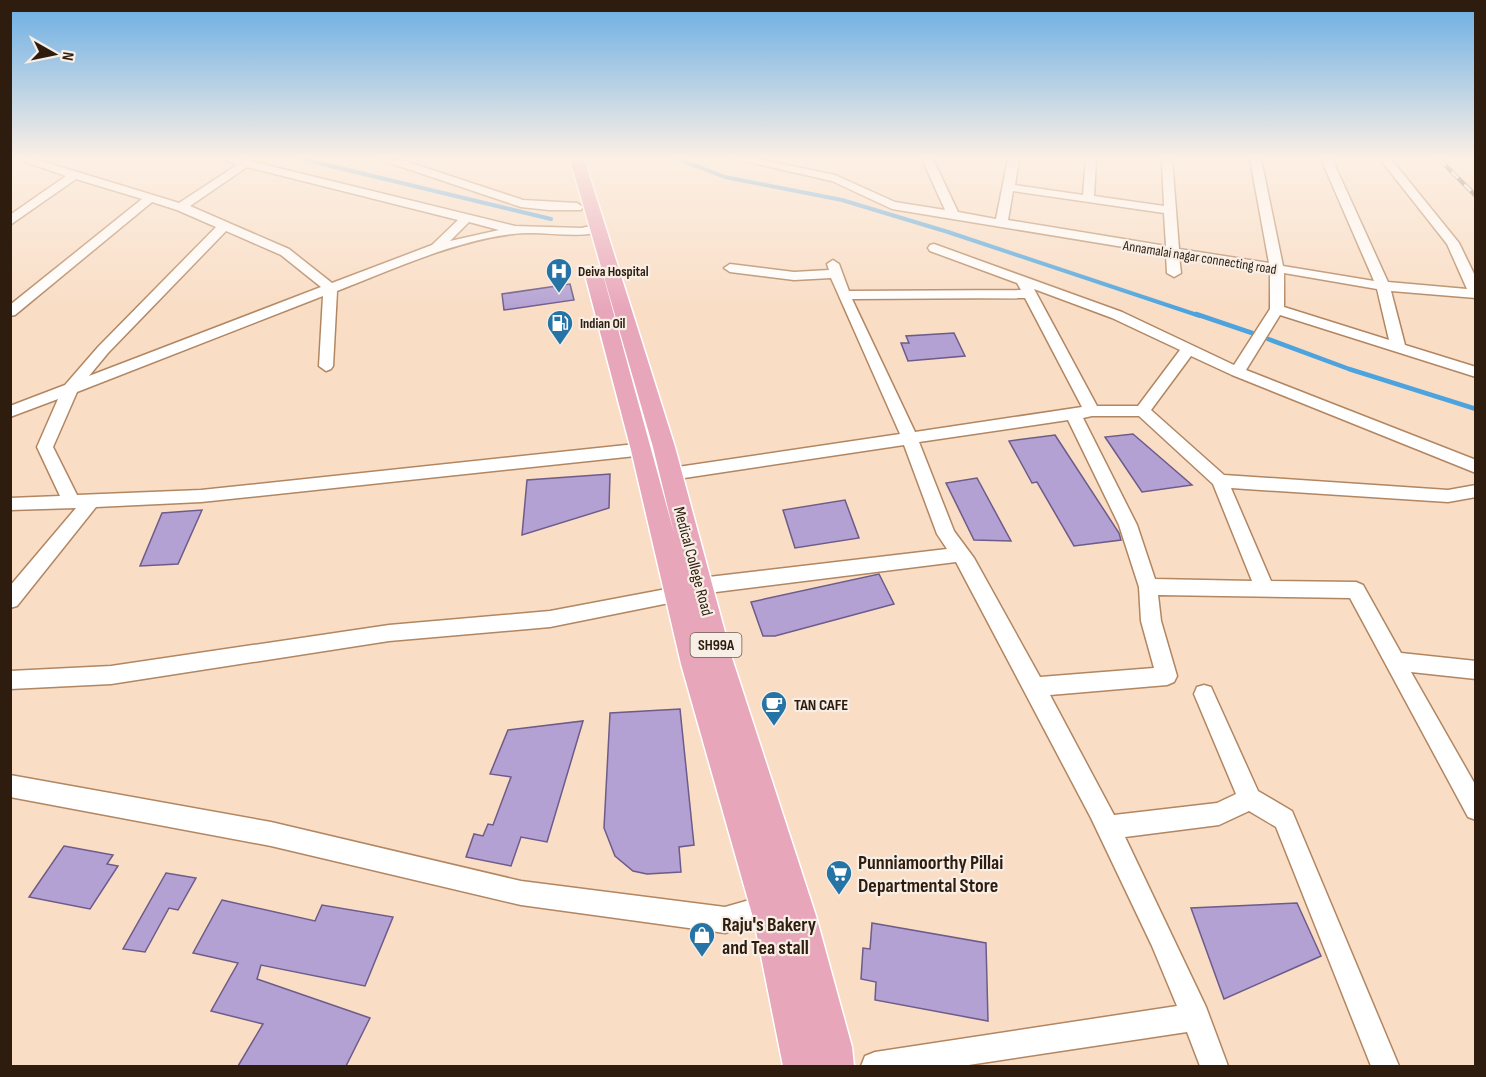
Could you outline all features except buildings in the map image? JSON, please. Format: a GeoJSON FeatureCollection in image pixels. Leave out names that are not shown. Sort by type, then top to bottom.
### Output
{"type":"FeatureCollection","features":[{"type":"Feature","properties":{"kind":"main road","name":"Medical College Road"},"geometry":{"type":"LineString","coordinates":[[581,209],[653,449],[689,591],[720,658],[799,916],[834,1047],[836,1066]]}},
{"type":"Feature","properties":{"kind":"main road","name":"Medical College Road"},"geometry":{"type":"LineString","coordinates":[[584,209],[585,220]]}},
{"type":"Feature","properties":{"kind":"main road","name":"Medical College Road"},"geometry":{"type":"LineString","coordinates":[[653,449],[671,474],[689,591],[695,664],[767,907],[801,1066]]}},
{"type":"Feature","properties":{"kind":"street"},"geometry":{"type":"LineString","coordinates":[[10,221],[26,209]]}},
{"type":"Feature","properties":{"kind":"street"},"geometry":{"type":"LineString","coordinates":[[10,312],[136,209]]}},
{"type":"Feature","properties":{"kind":"street"},"geometry":{"type":"LineString","coordinates":[[186,209],[285,252],[330,288]]}},
{"type":"Feature","properties":{"kind":"street"},"geometry":{"type":"LineString","coordinates":[[431,209],[515,230]]}},
{"type":"Feature","properties":{"kind":"street"},"geometry":{"type":"LineString","coordinates":[[553,209],[585,220]]}},
{"type":"Feature","properties":{"kind":"street","name":"Annamalai nagar connecting road"},"geometry":{"type":"LineString","coordinates":[[921,209],[1277,270],[1383,286],[1476,294]]}},
{"type":"Feature","properties":{"kind":"street"},"geometry":{"type":"LineString","coordinates":[[951,209],[953,214]]}},
{"type":"Feature","properties":{"kind":"street"},"geometry":{"type":"LineString","coordinates":[[1001,224],[1004,209]]}},
{"type":"Feature","properties":{"kind":"street"},"geometry":{"type":"LineString","coordinates":[[1166,209],[1172,210],[1174,273]]}},
{"type":"Feature","properties":{"kind":"street"},"geometry":{"type":"LineString","coordinates":[[1237,372],[1277,309],[1277,270],[1265,209]]}},
{"type":"Feature","properties":{"kind":"street"},"geometry":{"type":"LineString","coordinates":[[1349,209],[1383,286],[1398,346]]}},
{"type":"Feature","properties":{"kind":"street"},"geometry":{"type":"LineString","coordinates":[[1426,209],[1453,243],[1476,294]]}},
{"type":"Feature","properties":{"kind":"street"},"geometry":{"type":"LineString","coordinates":[[436,248],[467,218]]}},
{"type":"Feature","properties":{"kind":"street"},"geometry":{"type":"LineString","coordinates":[[10,412],[436,248],[515,230],[585,220]]}},
{"type":"Feature","properties":{"kind":"street"},"geometry":{"type":"LineString","coordinates":[[72,501],[45,447],[71,388],[103,350],[224,226]]}},
{"type":"Feature","properties":{"kind":"street"},"geometry":{"type":"LineString","coordinates":[[934,248],[1117,315],[1237,372],[1476,467]]}},
{"type":"Feature","properties":{"kind":"street"},"geometry":{"type":"LineString","coordinates":[[730,268],[794,276],[835,269],[844,295],[909,437],[946,534],[961,554],[1035,687],[1121,852],[1196,1017],[1214,1066]]}},
{"type":"Feature","properties":{"kind":"street"},"geometry":{"type":"LineString","coordinates":[[1023,280],[1092,411]]}},
{"type":"Feature","properties":{"kind":"street"},"geometry":{"type":"LineString","coordinates":[[326,366],[330,288]]}},
{"type":"Feature","properties":{"kind":"street"},"geometry":{"type":"LineString","coordinates":[[844,295],[1030,294]]}},
{"type":"Feature","properties":{"kind":"street"},"geometry":{"type":"LineString","coordinates":[[1277,309],[1476,372]]}},
{"type":"Feature","properties":{"kind":"street"},"geometry":{"type":"LineString","coordinates":[[1143,411],[1148,401],[1189,348]]}},
{"type":"Feature","properties":{"kind":"street"},"geometry":{"type":"LineString","coordinates":[[671,474],[1092,411],[1143,411],[1220,481],[1265,589]]}},
{"type":"Feature","properties":{"kind":"street"},"geometry":{"type":"LineString","coordinates":[[1035,687],[1167,676],[1150,621],[1148,587],[1128,525],[1074,415]]}},
{"type":"Feature","properties":{"kind":"street"},"geometry":{"type":"LineString","coordinates":[[10,504],[201,496],[653,449]]}},
{"type":"Feature","properties":{"kind":"street"},"geometry":{"type":"LineString","coordinates":[[1220,481],[1448,496],[1476,491]]}},
{"type":"Feature","properties":{"kind":"street"},"geometry":{"type":"LineString","coordinates":[[10,600],[91,501]]}},
{"type":"Feature","properties":{"kind":"street"},"geometry":{"type":"LineString","coordinates":[[10,680],[111,675],[388,633],[550,619],[689,591],[961,554]]}},
{"type":"Feature","properties":{"kind":"street"},"geometry":{"type":"LineString","coordinates":[[1148,587],[1356,590],[1476,809]]}},
{"type":"Feature","properties":{"kind":"street"},"geometry":{"type":"LineString","coordinates":[[1396,661],[1476,670]]}},
{"type":"Feature","properties":{"kind":"street"},"geometry":{"type":"LineString","coordinates":[[1204,694],[1250,799],[1284,819],[1385,1066]]}},
{"type":"Feature","properties":{"kind":"street"},"geometry":{"type":"LineString","coordinates":[[10,786],[271,834],[520,893],[725,920],[767,907]]}},
{"type":"Feature","properties":{"kind":"street"},"geometry":{"type":"LineString","coordinates":[[1107,828],[1219,814],[1250,799]]}},
{"type":"Feature","properties":{"kind":"street"},"geometry":{"type":"LineString","coordinates":[[875,1066],[1196,1017]]}},
{"type":"Feature","properties":{"kind":"waterway"},"geometry":{"type":"LineString","coordinates":[[511,209],[551,219]]}},
{"type":"Feature","properties":{"kind":"waterway"},"geometry":{"type":"LineString","coordinates":[[873,209],[1200,316]]}},
{"type":"Feature","properties":{"kind":"waterway"},"geometry":{"type":"LineString","coordinates":[[1196,314],[1252,333]]}},
{"type":"Feature","properties":{"kind":"waterway"},"geometry":{"type":"LineString","coordinates":[[1268,339],[1349,369],[1476,409]]}},
{"type":"Feature","properties":{"kind":"place","name":"Deiva Hospital"},"geometry":{"type":"Point","coordinates":[559,294]}},
{"type":"Feature","properties":{"kind":"place","name":"Indian Oil"},"geometry":{"type":"Point","coordinates":[560,346]}},
{"type":"Feature","properties":{"kind":"place","name":"TAN CAFE"},"geometry":{"type":"Point","coordinates":[774,727]}},
{"type":"Feature","properties":{"kind":"place","name":"Punniamoorthy Pillai Departmental Store"},"geometry":{"type":"Point","coordinates":[839,896]}},
{"type":"Feature","properties":{"kind":"place","name":"Raju's Bakery and Tea stall"},"geometry":{"type":"Point","coordinates":[702,958]}}]}
